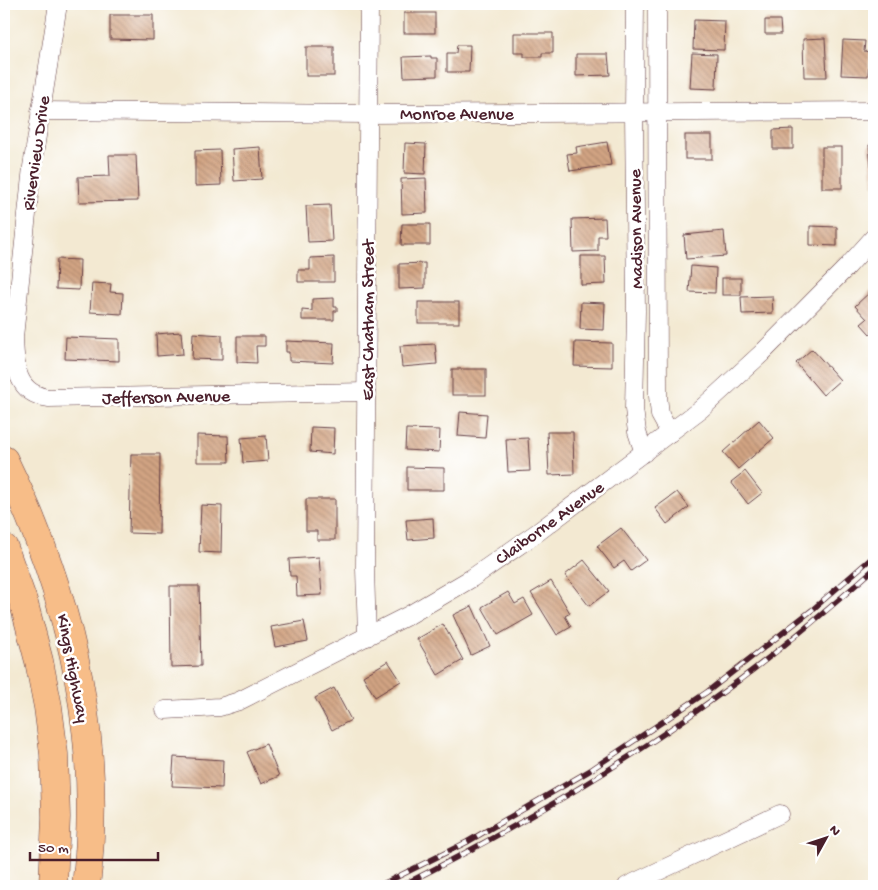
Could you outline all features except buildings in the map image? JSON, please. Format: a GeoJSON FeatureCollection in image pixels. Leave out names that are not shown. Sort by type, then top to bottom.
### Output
{"type":"FeatureCollection","features":[{"type":"Feature","properties":{"kind":"main road","name":"Kings Highway"},"geometry":{"type":"LineString","coordinates":[[4,460],[32,521],[51,572],[69,631],[79,679],[88,747],[91,806],[86,886]]}},
{"type":"Feature","properties":{"kind":"main road","name":"Kings Highway"},"geometry":{"type":"LineString","coordinates":[[4,548],[24,604],[39,661],[48,707],[54,754],[56,817],[53,886]]}},
{"type":"Feature","properties":{"kind":"street","name":"Riverview Drive"},"geometry":{"type":"LineString","coordinates":[[14,333],[32,167],[58,4]]}},
{"type":"Feature","properties":{"kind":"street","name":"East Chatham Street"},"geometry":{"type":"LineString","coordinates":[[366,637],[368,4]]}},
{"type":"Feature","properties":{"kind":"street","name":"Madison Avenue"},"geometry":{"type":"LineString","coordinates":[[635,4],[636,311],[634,409],[637,432],[644,453]]}},
{"type":"Feature","properties":{"kind":"street","name":"Madison Avenue"},"geometry":{"type":"LineString","coordinates":[[658,4],[658,396],[660,415],[670,433]]}},
{"type":"Feature","properties":{"kind":"street","name":"Monroe Avenue"},"geometry":{"type":"LineString","coordinates":[[40,111],[227,111],[368,114],[874,111]]}},
{"type":"Feature","properties":{"kind":"street","name":"Claiborne Avenue"},"geometry":{"type":"LineString","coordinates":[[165,710],[220,707],[239,701],[409,615],[472,578],[538,532],[701,409],[762,353],[874,237]]}},
{"type":"Feature","properties":{"kind":"street","name":"Jefferson Avenue"},"geometry":{"type":"LineString","coordinates":[[14,333],[14,357],[17,374],[22,384],[31,393],[42,397],[366,392]]}},
{"type":"Feature","properties":{"kind":"street"},"geometry":{"type":"LineString","coordinates":[[627,886],[780,814]]}},
{"type":"Feature","properties":{"kind":"railway"},"geometry":{"type":"LineString","coordinates":[[379,886],[467,842],[589,771],[707,692],[812,610],[874,556]]}},
{"type":"Feature","properties":{"kind":"railway"},"geometry":{"type":"LineString","coordinates":[[401,886],[521,822],[599,776],[675,726],[775,653],[874,569]]}}]}
